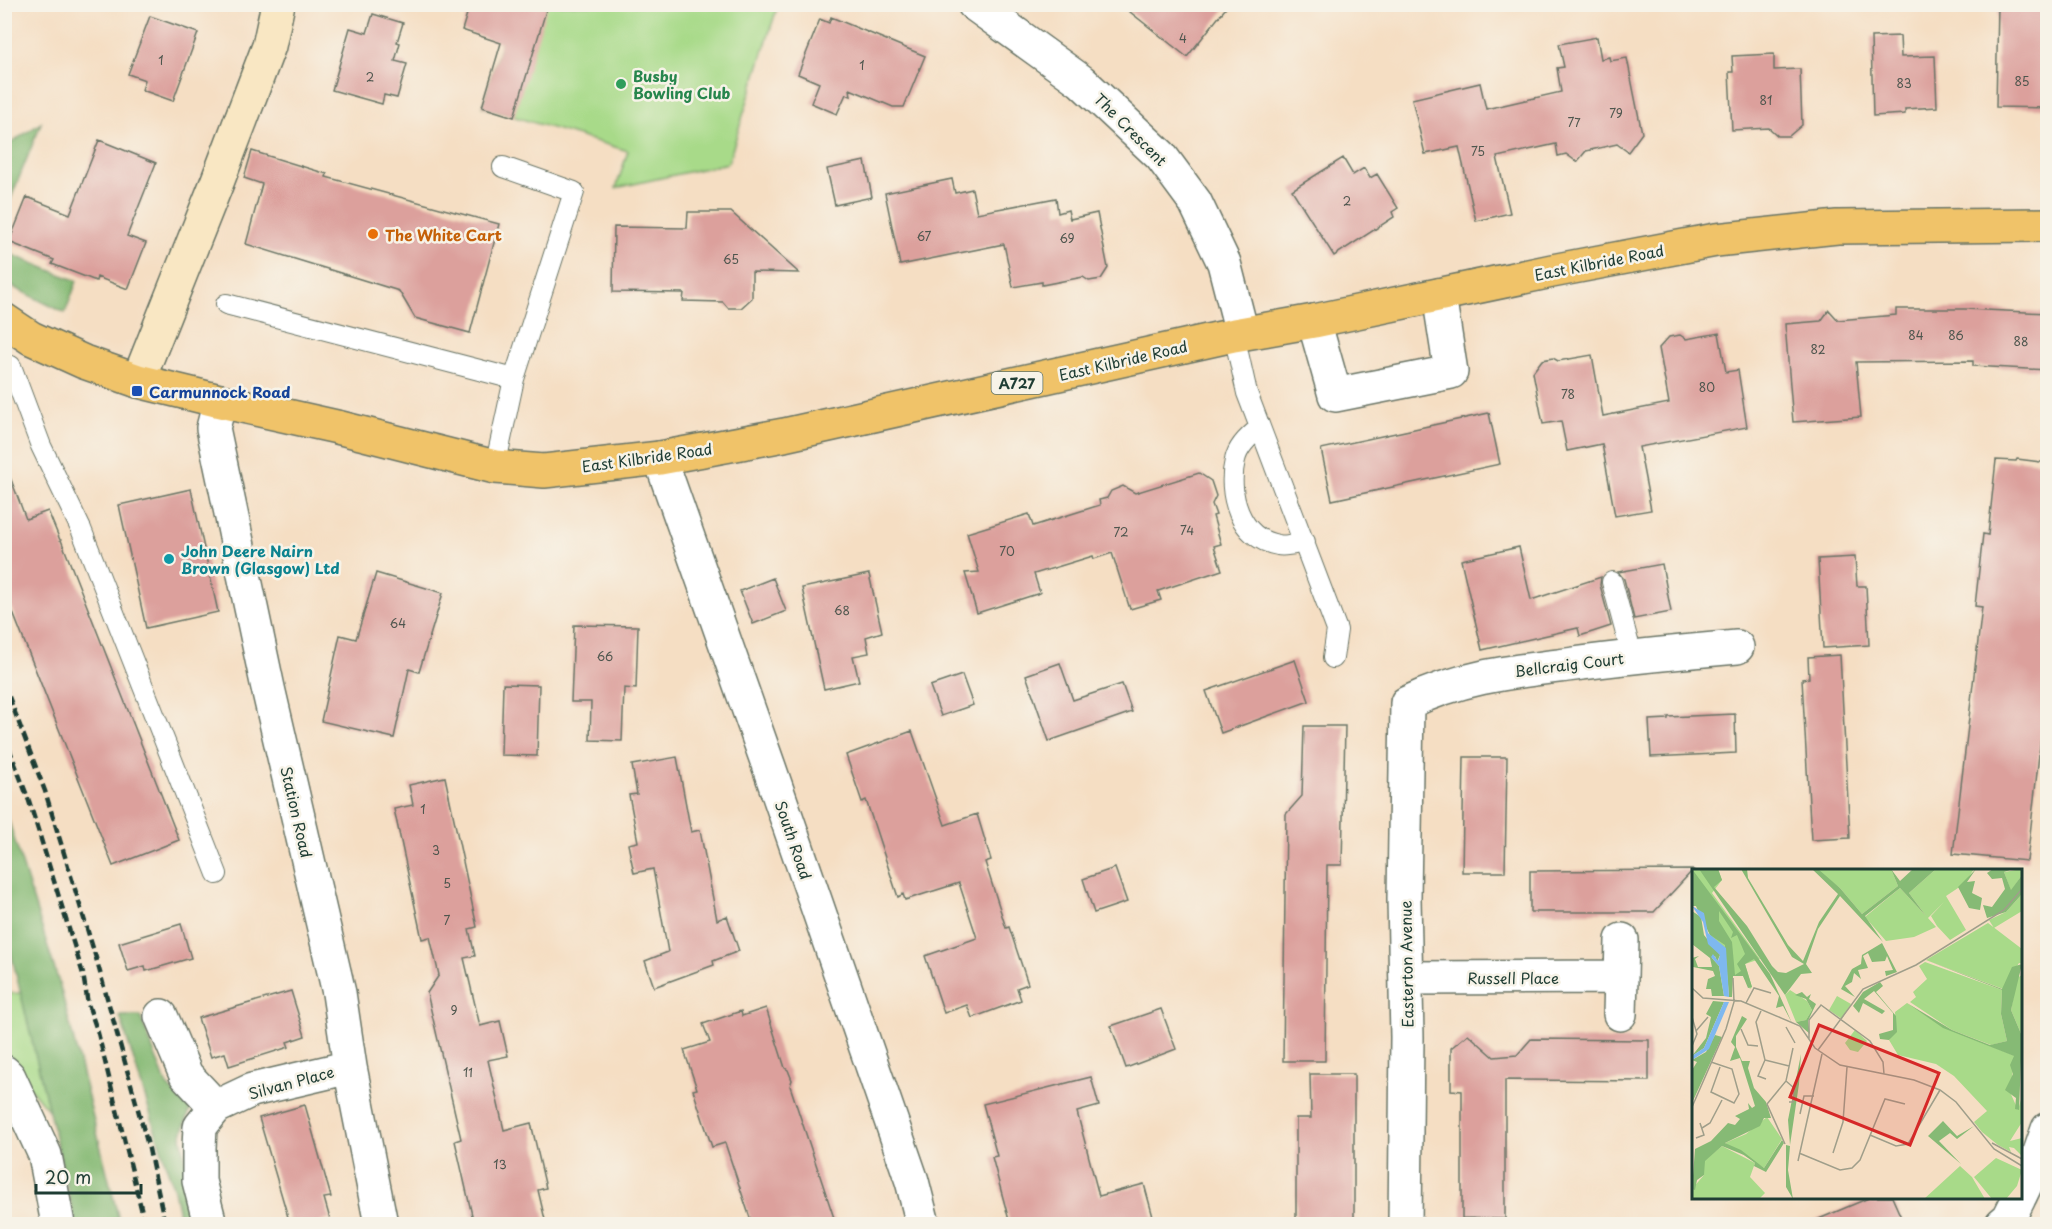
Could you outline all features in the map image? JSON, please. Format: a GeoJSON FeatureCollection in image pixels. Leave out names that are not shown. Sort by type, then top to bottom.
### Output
{"type":"FeatureCollection","features":[{"type":"Feature","properties":{"kind":"main road"},"geometry":{"type":"LineString","coordinates":[[138,381],[269,46],[278,4]]}},
{"type":"Feature","properties":{"kind":"main road","name":"East Kilbride Road"},"geometry":{"type":"LineString","coordinates":[[18,329],[84,362],[138,381],[337,427],[495,467],[544,471],[660,458],[784,435],[1238,334],[1314,321],[1552,271],[1716,240],[1837,227],[2048,225]]}},
{"type":"Feature","properties":{"kind":"street","name":"The Crescent"},"geometry":{"type":"LineString","coordinates":[[974,4],[1081,81],[1161,156],[1195,202],[1224,263],[1238,334]]}},
{"type":"Feature","properties":{"kind":"street"},"geometry":{"type":"LineString","coordinates":[[1314,321],[1335,395],[1451,372],[1439,295]]}},
{"type":"Feature","properties":{"kind":"street","name":"Station Road"},"geometry":{"type":"LineString","coordinates":[[220,401],[213,428],[267,688],[339,993],[350,1066],[381,1224]]}},
{"type":"Feature","properties":{"kind":"street","name":"South Road"},"geometry":{"type":"LineString","coordinates":[[660,458],[912,1181],[923,1224]]}},
{"type":"Feature","properties":{"kind":"street","name":"Bellcraig Court"},"geometry":{"type":"LineString","coordinates":[[1407,703],[1429,693],[1488,675],[1632,656],[1737,647]]}},
{"type":"Feature","properties":{"kind":"street","name":"Easterton Avenue"},"geometry":{"type":"LineString","coordinates":[[1405,1224],[1404,899],[1407,703]]}},
{"type":"Feature","properties":{"kind":"street"},"geometry":{"type":"LineString","coordinates":[[1620,1014],[1622,940]]}},
{"type":"Feature","properties":{"kind":"street","name":"Russell Place"},"geometry":{"type":"LineString","coordinates":[[1406,978],[1620,977]]}},
{"type":"Feature","properties":{"kind":"street"},"geometry":{"type":"LineString","coordinates":[[161,1016],[186,1075],[216,1107],[200,1127],[199,1181],[210,1224]]}},
{"type":"Feature","properties":{"kind":"street","name":"Silvan Place"},"geometry":{"type":"LineString","coordinates":[[216,1107],[252,1090],[350,1066]]}},
{"type":"Feature","properties":{"kind":"street"},"geometry":{"type":"LineString","coordinates":[[4,1072],[9,1077],[45,1155],[58,1224]]}},
{"type":"Feature","properties":{"kind":"street"},"geometry":{"type":"LineString","coordinates":[[2022,1193],[2048,1129]]}},
{"type":"Feature","properties":{"kind":"street"},"geometry":{"type":"LineString","coordinates":[[2002,1224],[2009,1218],[2019,1199]]}},
{"type":"Feature","properties":{"kind":"lane"},"geometry":{"type":"LineString","coordinates":[[495,467],[514,379],[574,192],[503,166]]}},
{"type":"Feature","properties":{"kind":"lane"},"geometry":{"type":"LineString","coordinates":[[226,304],[514,379]]}},
{"type":"Feature","properties":{"kind":"lane"},"geometry":{"type":"LineString","coordinates":[[18,329],[8,367],[40,446],[81,529],[217,874]]}},
{"type":"Feature","properties":{"kind":"lane"},"geometry":{"type":"LineString","coordinates":[[1238,334],[1247,393],[1337,630],[1334,658]]}},
{"type":"Feature","properties":{"kind":"lane"},"geometry":{"type":"LineString","coordinates":[[1260,428],[1245,440],[1235,459],[1234,494],[1239,518],[1258,538],[1279,546],[1305,542]]}},
{"type":"Feature","properties":{"kind":"lane"},"geometry":{"type":"LineString","coordinates":[[1612,582],[1632,656]]}},
{"type":"Feature","properties":{"kind":"green space","name":"Busby Bowling Club"},"geometry":{"type":"Polygon","coordinates":[[[513,5],[778,5],[728,163],[616,188],[628,151],[482,107],[513,5]]]}},
{"type":"Feature","properties":{"kind":"green space"},"geometry":{"type":"Polygon","coordinates":[[[41,123],[5,213],[5,147],[41,123]]]}},
{"type":"Feature","properties":{"kind":"green space"},"geometry":{"type":"Polygon","coordinates":[[[5,252],[77,281],[65,313],[5,283],[5,252]]]}},
{"type":"Feature","properties":{"kind":"green space"},"geometry":{"type":"Polygon","coordinates":[[[4,806],[60,986],[120,1224],[76,1224],[5,928],[4,806]]]}},
{"type":"Feature","properties":{"kind":"green space"},"geometry":{"type":"Polygon","coordinates":[[[21,993],[49,1111],[5,1058],[4,994],[21,993]]]}},
{"type":"Feature","properties":{"kind":"green space"},"geometry":{"type":"Polygon","coordinates":[[[120,1016],[140,1016],[167,1086],[190,1110],[181,1137],[198,1224],[181,1224],[174,1190],[120,1016]]]}},
{"type":"Feature","properties":{"kind":"building"},"geometry":{"type":"Polygon","coordinates":[[[470,4],[548,4],[514,117],[482,107],[501,43],[462,30],[470,4]]]}},
{"type":"Feature","properties":{"kind":"building"},"geometry":{"type":"Polygon","coordinates":[[[1120,4],[1229,4],[1187,57],[1120,4]]]}},
{"type":"Feature","properties":{"kind":"building"},"geometry":{"type":"Polygon","coordinates":[[[1998,4],[2045,4],[2044,55],[2048,55],[2048,108],[1996,107],[1998,4]]]}},
{"type":"Feature","properties":{"kind":"building"},"geometry":{"type":"Polygon","coordinates":[[[373,14],[403,23],[397,42],[400,43],[395,61],[407,64],[397,98],[384,95],[382,104],[332,90],[350,28],[367,33],[373,14]]]}},
{"type":"Feature","properties":{"kind":"building"},"geometry":{"type":"Polygon","coordinates":[[[150,16],[198,33],[173,101],[142,90],[145,80],[128,74],[150,16]]]}},
{"type":"Feature","properties":{"kind":"building"},"geometry":{"type":"Polygon","coordinates":[[[831,17],[925,56],[904,107],[893,107],[850,89],[851,96],[846,94],[837,114],[811,103],[819,83],[798,74],[820,19],[829,23],[831,17]]]}},
{"type":"Feature","properties":{"kind":"building"},"geometry":{"type":"Polygon","coordinates":[[[1900,36],[1901,57],[1935,56],[1937,107],[1905,109],[1905,114],[1873,116],[1871,37],[1900,36]]]}},
{"type":"Feature","properties":{"kind":"building"},"geometry":{"type":"Polygon","coordinates":[[[1597,37],[1601,59],[1609,57],[1610,61],[1627,58],[1642,133],[1628,152],[1617,144],[1586,151],[1577,162],[1566,154],[1558,156],[1556,144],[1497,157],[1510,213],[1476,221],[1459,147],[1425,154],[1412,99],[1480,83],[1486,109],[1561,92],[1557,68],[1564,67],[1559,44],[1597,37]]]}},
{"type":"Feature","properties":{"kind":"building"},"geometry":{"type":"Polygon","coordinates":[[[1774,54],[1774,70],[1800,69],[1802,125],[1789,136],[1778,136],[1769,128],[1732,130],[1729,72],[1733,72],[1732,56],[1774,54]]]}},
{"type":"Feature","properties":{"kind":"building"},"geometry":{"type":"Polygon","coordinates":[[[99,140],[156,163],[127,236],[146,243],[128,289],[97,277],[96,281],[52,264],[54,260],[9,242],[27,197],[70,214],[99,140]]]}},
{"type":"Feature","properties":{"kind":"building","name":"The White Cart"},"geometry":{"type":"Polygon","coordinates":[[[252,151],[327,174],[326,177],[499,224],[470,333],[415,318],[399,291],[246,244],[262,184],[244,178],[252,151]]]}},
{"type":"Feature","properties":{"kind":"building"},"geometry":{"type":"Polygon","coordinates":[[[1343,158],[1353,175],[1364,168],[1370,178],[1377,174],[1398,208],[1392,212],[1394,217],[1334,256],[1292,190],[1343,158]]]}},
{"type":"Feature","properties":{"kind":"building"},"geometry":{"type":"Polygon","coordinates":[[[865,161],[872,197],[835,205],[827,169],[865,161]]]}},
{"type":"Feature","properties":{"kind":"building"},"geometry":{"type":"Polygon","coordinates":[[[952,179],[955,193],[972,189],[977,213],[1056,198],[1058,213],[1068,210],[1070,219],[1097,213],[1108,268],[1101,279],[1089,281],[1083,277],[1042,285],[1042,282],[1013,287],[1004,244],[900,265],[885,193],[952,179]]]}},
{"type":"Feature","properties":{"kind":"building"},"geometry":{"type":"Polygon","coordinates":[[[688,212],[731,212],[799,273],[752,272],[752,298],[741,308],[728,308],[723,302],[683,301],[684,293],[613,292],[614,227],[687,228],[688,212]]]}},
{"type":"Feature","properties":{"kind":"building"},"geometry":{"type":"Polygon","coordinates":[[[1896,309],[1965,309],[2048,313],[2048,370],[1973,366],[1973,361],[1856,362],[1861,417],[1793,422],[1785,324],[1821,321],[1829,310],[1838,320],[1896,315],[1896,309]]]}},
{"type":"Feature","properties":{"kind":"building"},"geometry":{"type":"Polygon","coordinates":[[[1719,333],[1726,372],[1738,370],[1747,427],[1639,447],[1651,510],[1615,516],[1602,444],[1567,451],[1561,421],[1543,424],[1533,372],[1542,360],[1553,358],[1558,361],[1592,355],[1603,416],[1669,403],[1659,348],[1669,337],[1680,335],[1686,339],[1719,333]]]}},
{"type":"Feature","properties":{"kind":"building"},"geometry":{"type":"Polygon","coordinates":[[[1489,413],[1500,464],[1332,500],[1321,449],[1489,413]]]}},
{"type":"Feature","properties":{"kind":"building"},"geometry":{"type":"Polygon","coordinates":[[[2017,459],[2048,463],[2048,675],[2027,861],[1953,854],[1982,607],[1975,606],[1983,534],[1988,535],[1996,460],[2016,461],[2017,459]]]}},
{"type":"Feature","properties":{"kind":"building"},"geometry":{"type":"Polygon","coordinates":[[[7,469],[26,519],[48,511],[179,840],[113,866],[4,590],[4,470],[7,469]]]}},
{"type":"Feature","properties":{"kind":"building"},"geometry":{"type":"Polygon","coordinates":[[[1199,473],[1211,481],[1216,496],[1212,504],[1216,515],[1213,516],[1221,544],[1214,546],[1222,570],[1158,591],[1161,600],[1130,609],[1112,553],[1094,559],[1093,556],[1034,574],[1040,593],[977,613],[965,573],[979,572],[967,533],[1029,514],[1033,526],[1100,505],[1099,500],[1107,498],[1111,491],[1123,486],[1135,493],[1199,473]]]}},
{"type":"Feature","properties":{"kind":"building","name":"John Deere Nairn Brown (Glasgow) Ltd"},"geometry":{"type":"Polygon","coordinates":[[[191,489],[218,612],[146,628],[119,505],[191,489]]]}},
{"type":"Feature","properties":{"kind":"building"},"geometry":{"type":"Polygon","coordinates":[[[1519,547],[1531,600],[1601,577],[1600,585],[1611,626],[1580,636],[1578,628],[1482,650],[1461,560],[1519,547]]]}},
{"type":"Feature","properties":{"kind":"building"},"geometry":{"type":"Polygon","coordinates":[[[1855,557],[1857,586],[1866,586],[1869,645],[1823,648],[1818,559],[1855,557]]]}},
{"type":"Feature","properties":{"kind":"building"},"geometry":{"type":"Polygon","coordinates":[[[1662,564],[1671,612],[1634,619],[1624,579],[1618,572],[1662,564]]]}},
{"type":"Feature","properties":{"kind":"building"},"geometry":{"type":"Polygon","coordinates":[[[376,573],[443,593],[419,672],[409,669],[394,738],[321,721],[340,635],[356,639],[376,573]]]}},
{"type":"Feature","properties":{"kind":"building"},"geometry":{"type":"Polygon","coordinates":[[[869,574],[882,632],[866,637],[869,653],[853,656],[859,681],[824,689],[802,588],[869,574]]]}},
{"type":"Feature","properties":{"kind":"building"},"geometry":{"type":"Polygon","coordinates":[[[773,578],[786,611],[753,624],[740,591],[773,578]]]}},
{"type":"Feature","properties":{"kind":"building"},"geometry":{"type":"Polygon","coordinates":[[[574,625],[638,626],[636,689],[624,688],[622,741],[590,740],[591,702],[571,702],[574,625]]]}},
{"type":"Feature","properties":{"kind":"building"},"geometry":{"type":"Polygon","coordinates":[[[1840,655],[1850,838],[1811,840],[1802,679],[1809,678],[1808,657],[1840,655]]]}},
{"type":"Feature","properties":{"kind":"building"},"geometry":{"type":"Polygon","coordinates":[[[1295,660],[1309,701],[1221,733],[1206,691],[1295,660]]]}},
{"type":"Feature","properties":{"kind":"building"},"geometry":{"type":"Polygon","coordinates":[[[1060,663],[1073,700],[1122,684],[1132,712],[1049,741],[1026,675],[1060,663]]]}},
{"type":"Feature","properties":{"kind":"building"},"geometry":{"type":"Polygon","coordinates":[[[962,675],[973,705],[941,716],[930,686],[962,675]]]}},
{"type":"Feature","properties":{"kind":"building"},"geometry":{"type":"Polygon","coordinates":[[[503,684],[539,685],[537,756],[501,755],[503,684]]]}},
{"type":"Feature","properties":{"kind":"building"},"geometry":{"type":"Polygon","coordinates":[[[1735,714],[1736,753],[1651,757],[1649,720],[1735,714]]]}},
{"type":"Feature","properties":{"kind":"building"},"geometry":{"type":"Polygon","coordinates":[[[1304,726],[1345,726],[1342,865],[1327,865],[1325,1061],[1283,1061],[1286,814],[1302,796],[1304,726]]]}},
{"type":"Feature","properties":{"kind":"building"},"geometry":{"type":"Polygon","coordinates":[[[912,731],[945,825],[977,814],[991,860],[985,862],[1006,928],[1009,927],[1028,984],[1017,988],[1021,1000],[972,1018],[967,1005],[944,1013],[925,956],[977,938],[959,883],[905,900],[903,894],[898,897],[866,800],[862,802],[846,755],[912,731]]]}},
{"type":"Feature","properties":{"kind":"building"},"geometry":{"type":"Polygon","coordinates":[[[677,757],[691,832],[700,830],[717,920],[727,916],[739,951],[713,961],[714,965],[654,987],[645,961],[668,952],[653,869],[634,873],[628,844],[638,842],[629,795],[637,794],[632,765],[677,757]]]}},
{"type":"Feature","properties":{"kind":"building"},"geometry":{"type":"Polygon","coordinates":[[[1464,757],[1507,757],[1505,872],[1462,872],[1464,757]]]}},
{"type":"Feature","properties":{"kind":"building"},"geometry":{"type":"Polygon","coordinates":[[[445,777],[477,927],[469,929],[475,956],[464,958],[480,1026],[500,1021],[508,1056],[488,1060],[504,1130],[531,1123],[546,1188],[538,1190],[546,1224],[474,1224],[455,1141],[461,1139],[427,993],[439,975],[430,937],[422,939],[394,809],[413,805],[409,785],[445,777]]]}},
{"type":"Feature","properties":{"kind":"building"},"geometry":{"type":"Polygon","coordinates":[[[1115,868],[1127,902],[1094,913],[1083,879],[1115,868]]]}},
{"type":"Feature","properties":{"kind":"building"},"geometry":{"type":"Polygon","coordinates":[[[1692,870],[1654,912],[1530,912],[1530,871],[1692,870]]]}},
{"type":"Feature","properties":{"kind":"building"},"geometry":{"type":"Polygon","coordinates":[[[181,924],[191,958],[146,971],[145,966],[128,971],[119,943],[181,924]]]}},
{"type":"Feature","properties":{"kind":"building"},"geometry":{"type":"Polygon","coordinates":[[[291,991],[305,1036],[287,1042],[289,1047],[229,1066],[225,1053],[211,1057],[198,1018],[291,991]]]}},
{"type":"Feature","properties":{"kind":"building"},"geometry":{"type":"Polygon","coordinates":[[[766,1008],[785,1068],[792,1080],[790,1086],[836,1224],[752,1224],[725,1143],[712,1147],[693,1090],[697,1089],[684,1050],[710,1042],[703,1024],[741,1011],[742,1016],[766,1008]]]}},
{"type":"Feature","properties":{"kind":"building"},"geometry":{"type":"Polygon","coordinates":[[[1161,1009],[1176,1049],[1126,1068],[1111,1026],[1161,1009]]]}},
{"type":"Feature","properties":{"kind":"building"},"geometry":{"type":"Polygon","coordinates":[[[1468,1034],[1494,1057],[1517,1055],[1531,1039],[1649,1040],[1649,1081],[1505,1080],[1505,1219],[1462,1218],[1462,1091],[1451,1090],[1451,1048],[1468,1034]]]}},
{"type":"Feature","properties":{"kind":"building"},"geometry":{"type":"Polygon","coordinates":[[[1310,1074],[1354,1074],[1354,1224],[1296,1224],[1296,1118],[1311,1118],[1310,1074]]]}},
{"type":"Feature","properties":{"kind":"building"},"geometry":{"type":"Polygon","coordinates":[[[1091,1077],[1099,1106],[1077,1112],[1099,1196],[1144,1184],[1155,1224],[1010,1224],[992,1157],[997,1156],[983,1104],[1091,1077]]]}},
{"type":"Feature","properties":{"kind":"building"},"geometry":{"type":"Polygon","coordinates":[[[305,1105],[331,1197],[324,1198],[330,1219],[316,1224],[290,1224],[259,1118],[305,1105]]]}},
{"type":"Feature","properties":{"kind":"building"},"geometry":{"type":"Polygon","coordinates":[[[1866,1199],[1893,1199],[1904,1224],[1807,1224],[1866,1199]]]}},
{"type":"Feature","properties":{"kind":"railway"},"geometry":{"type":"LineString","coordinates":[[4,684],[45,791],[96,958],[149,1149],[165,1224]]}},
{"type":"Feature","properties":{"kind":"railway"},"geometry":{"type":"LineString","coordinates":[[4,735],[29,801],[83,974],[88,1004],[98,1033],[145,1224]]}},
{"type":"Feature","properties":{"kind":"place","name":"Busby Bowling Club"},"geometry":{"type":"Point","coordinates":[621,84]}},
{"type":"Feature","properties":{"kind":"place","name":"The White Cart"},"geometry":{"type":"Point","coordinates":[373,234]}},
{"type":"Feature","properties":{"kind":"place","name":"Carmunnock Road"},"geometry":{"type":"Point","coordinates":[137,391]}},
{"type":"Feature","properties":{"kind":"place","name":"John Deere Nairn Brown (Glasgow) Ltd"},"geometry":{"type":"Point","coordinates":[169,559]}}]}
